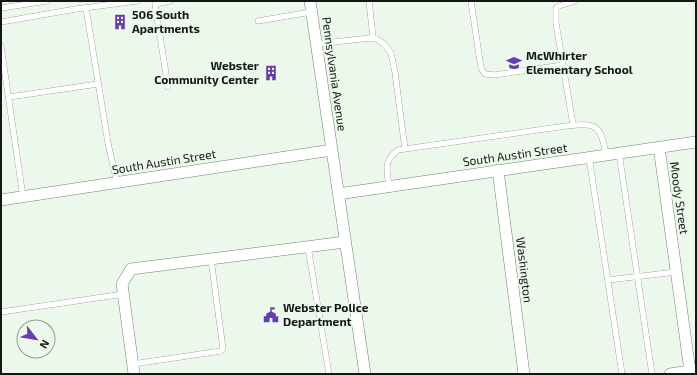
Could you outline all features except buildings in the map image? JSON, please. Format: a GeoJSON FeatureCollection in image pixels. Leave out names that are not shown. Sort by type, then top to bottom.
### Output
{"type":"FeatureCollection","features":[{"type":"Feature","properties":{"kind":"street","name":"Pennsylvania Avenue"},"geometry":{"type":"LineString","coordinates":[[311,6],[338,194]]}},
{"type":"Feature","properties":{"kind":"street","name":"South Austin Street"},"geometry":{"type":"LineString","coordinates":[[338,194],[696,142]]}},
{"type":"Feature","properties":{"kind":"street","name":"Moody Street"},"geometry":{"type":"LineString","coordinates":[[659,147],[676,272],[693,371]]}},
{"type":"Feature","properties":{"kind":"street","name":"South Austin Street"},"geometry":{"type":"LineString","coordinates":[[1,200],[332,150]]}},
{"type":"Feature","properties":{"kind":"street","name":"Washington"},"geometry":{"type":"LineString","coordinates":[[498,170],[524,374]]}},
{"type":"Feature","properties":{"kind":"street"},"geometry":{"type":"LineString","coordinates":[[338,194],[365,374]]}},
{"type":"Feature","properties":{"kind":"street"},"geometry":{"type":"LineString","coordinates":[[134,369],[122,284],[131,269],[345,242]]}},
{"type":"Feature","properties":{"kind":"street"},"geometry":{"type":"LineString","coordinates":[[670,374],[693,371]]}},
{"type":"Feature","properties":{"kind":"lane"},"geometry":{"type":"LineString","coordinates":[[1,8],[47,1]]}},
{"type":"Feature","properties":{"kind":"lane"},"geometry":{"type":"LineString","coordinates":[[1,22],[137,1]]}},
{"type":"Feature","properties":{"kind":"lane"},"geometry":{"type":"LineString","coordinates":[[168,87],[155,4],[170,1]]}},
{"type":"Feature","properties":{"kind":"lane"},"geometry":{"type":"LineString","coordinates":[[369,1],[374,38]]}},
{"type":"Feature","properties":{"kind":"lane"},"geometry":{"type":"LineString","coordinates":[[471,1],[481,68],[485,74],[494,76],[563,65]]}},
{"type":"Feature","properties":{"kind":"lane"},"geometry":{"type":"LineString","coordinates":[[573,125],[556,23],[556,8],[574,1]]}},
{"type":"Feature","properties":{"kind":"lane"},"geometry":{"type":"LineString","coordinates":[[258,20],[311,6]]}},
{"type":"Feature","properties":{"kind":"lane"},"geometry":{"type":"LineString","coordinates":[[86,8],[116,183]]}},
{"type":"Feature","properties":{"kind":"lane"},"geometry":{"type":"LineString","coordinates":[[316,44],[374,38],[377,38],[384,44],[390,53],[395,72],[405,149]]}},
{"type":"Feature","properties":{"kind":"lane"},"geometry":{"type":"LineString","coordinates":[[1,46],[22,197]]}},
{"type":"Feature","properties":{"kind":"lane"},"geometry":{"type":"LineString","coordinates":[[9,97],[98,84]]}},
{"type":"Feature","properties":{"kind":"lane"},"geometry":{"type":"LineString","coordinates":[[389,186],[387,162],[390,156],[398,150],[585,124],[593,125],[598,130],[604,142],[606,155]]}},
{"type":"Feature","properties":{"kind":"lane"},"geometry":{"type":"LineString","coordinates":[[619,153],[652,374]]}},
{"type":"Feature","properties":{"kind":"lane"},"geometry":{"type":"LineString","coordinates":[[589,157],[622,374]]}},
{"type":"Feature","properties":{"kind":"lane"},"geometry":{"type":"LineString","coordinates":[[308,247],[329,374]]}},
{"type":"Feature","properties":{"kind":"lane"},"geometry":{"type":"LineString","coordinates":[[134,369],[221,351],[223,349],[211,259]]}},
{"type":"Feature","properties":{"kind":"lane"},"geometry":{"type":"LineString","coordinates":[[608,280],[676,272]]}},
{"type":"Feature","properties":{"kind":"lane"},"geometry":{"type":"LineString","coordinates":[[1,312],[124,294]]}},
{"type":"Feature","properties":{"kind":"place","name":"506 South Apartments"},"geometry":{"type":"Point","coordinates":[120,22]}},
{"type":"Feature","properties":{"kind":"place","name":"McWhirter Elementary School"},"geometry":{"type":"Point","coordinates":[514,63]}},
{"type":"Feature","properties":{"kind":"place","name":"Webster Community Center"},"geometry":{"type":"Point","coordinates":[271,73]}},
{"type":"Feature","properties":{"kind":"place","name":"Webster Police Department"},"geometry":{"type":"Point","coordinates":[271,315]}}]}
